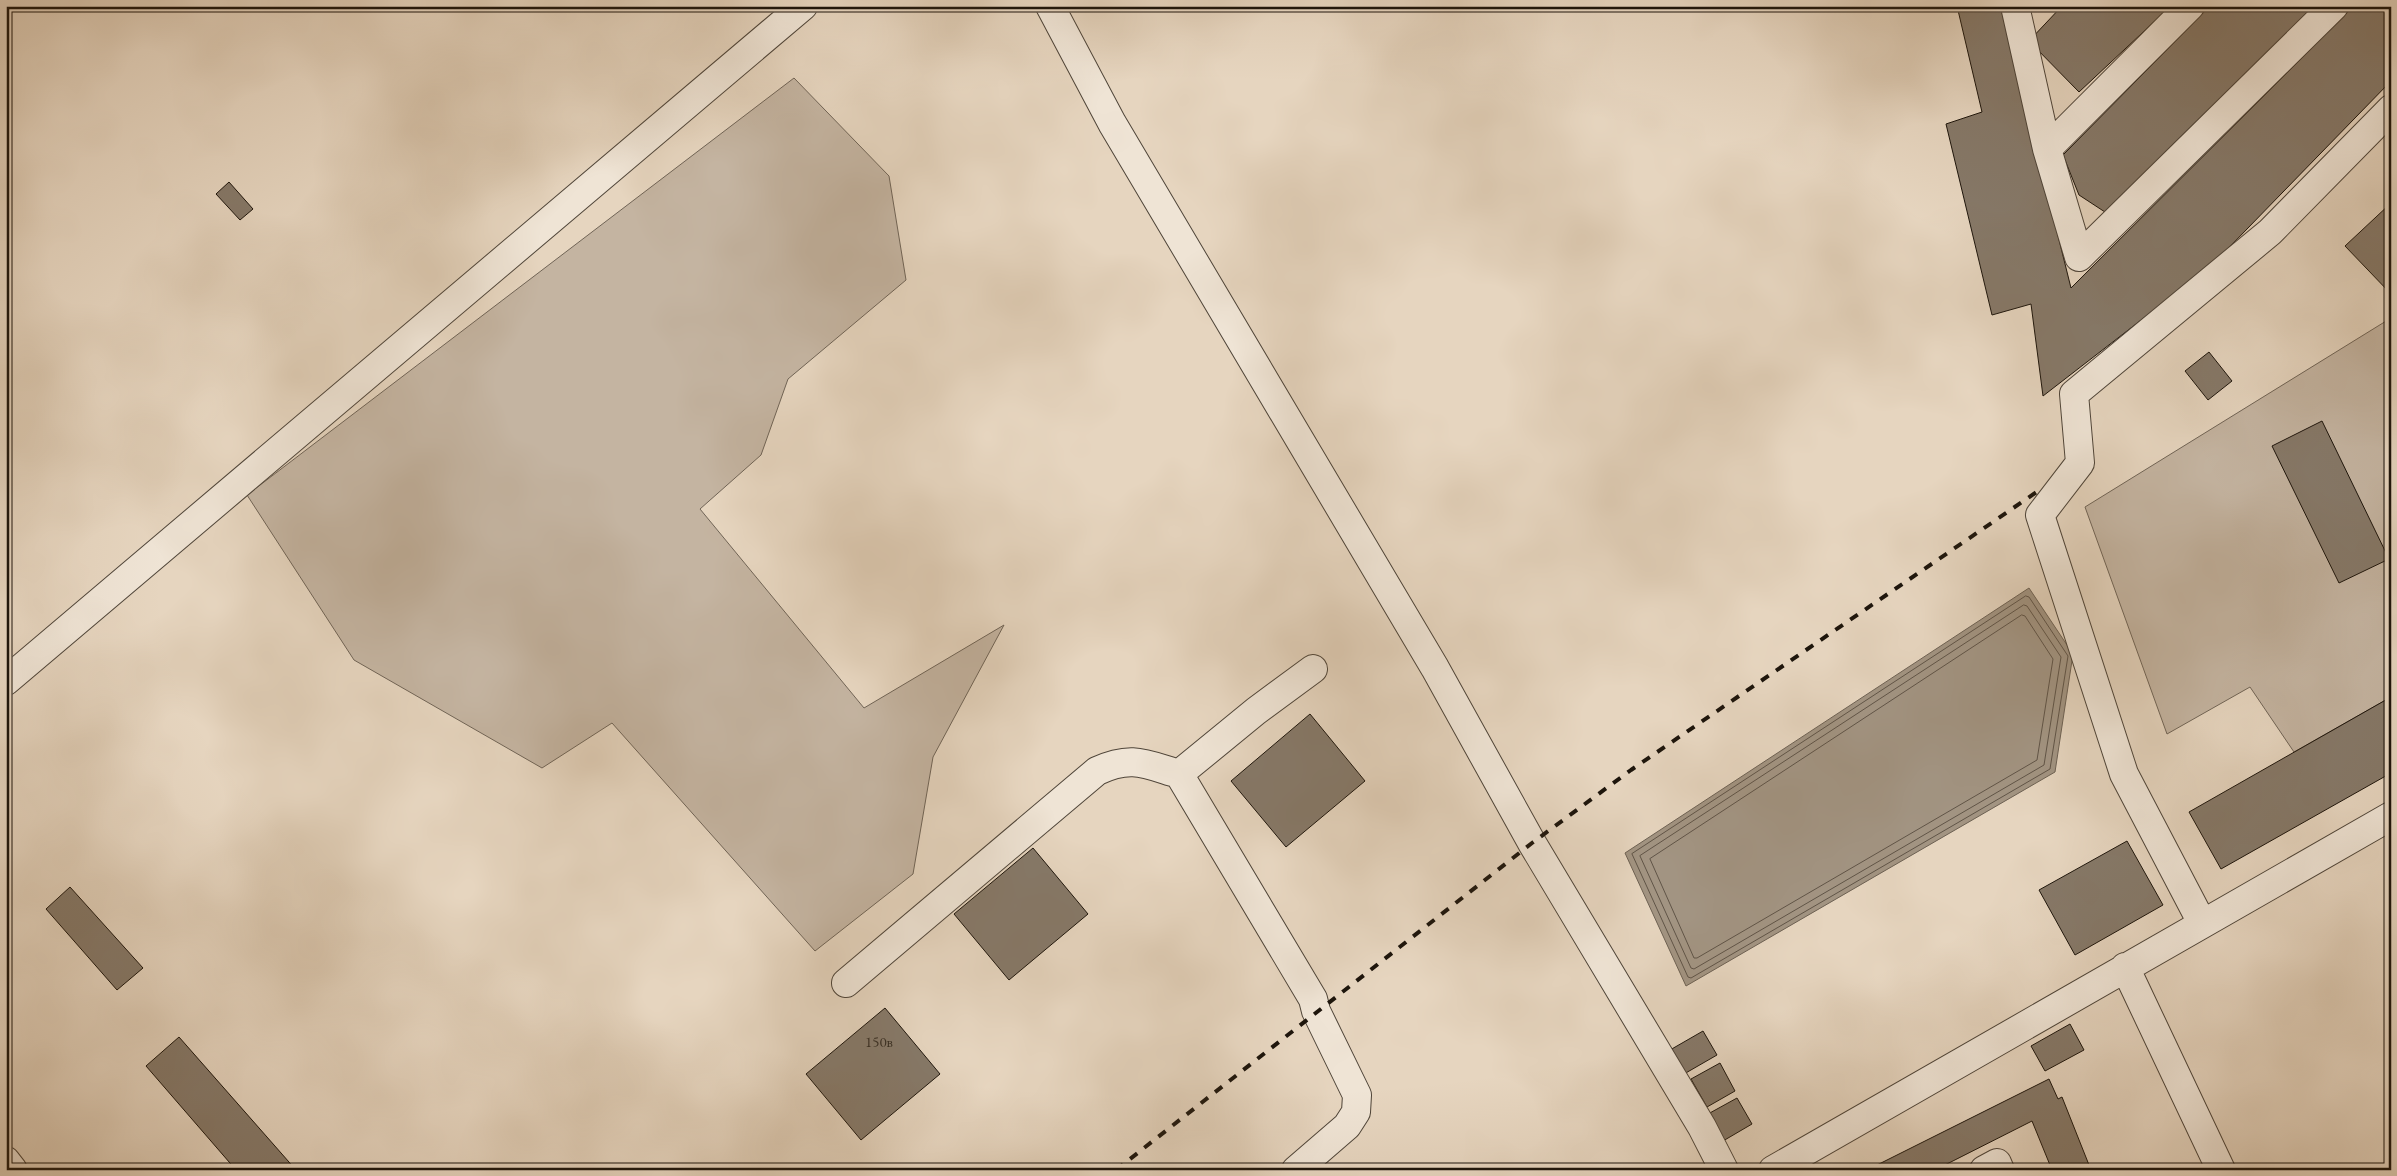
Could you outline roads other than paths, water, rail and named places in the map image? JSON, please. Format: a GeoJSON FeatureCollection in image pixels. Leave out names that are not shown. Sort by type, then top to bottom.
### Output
{"type":"FeatureCollection","features":[{"type":"Feature","properties":{"kind":"street"},"geometry":{"type":"LineString","coordinates":[[6,680],[803,6]]}},
{"type":"Feature","properties":{"kind":"street"},"geometry":{"type":"LineString","coordinates":[[1050,6],[1112,123],[1435,668],[1532,843],[1702,1127],[1724,1170]]}},
{"type":"Feature","properties":{"kind":"street"},"geometry":{"type":"LineString","coordinates":[[2015,6],[2047,149],[2079,257],[2334,6]]}},
{"type":"Feature","properties":{"kind":"street"},"geometry":{"type":"LineString","coordinates":[[2047,149],[2190,6]]}},
{"type":"Feature","properties":{"kind":"street"},"geometry":{"type":"LineString","coordinates":[[2202,923],[2124,774],[2040,515],[2080,463],[2074,394],[2270,232],[2391,109]]}},
{"type":"Feature","properties":{"kind":"street"},"geometry":{"type":"LineString","coordinates":[[1179,774],[1256,711],[1313,669]]}},
{"type":"Feature","properties":{"kind":"street"},"geometry":{"type":"LineString","coordinates":[[846,983],[1097,771],[1116,762],[1134,761],[1179,774],[1313,999],[1316,1011],[1357,1096],[1356,1112],[1347,1126],[1296,1170]]}},
{"type":"Feature","properties":{"kind":"street"},"geometry":{"type":"LineString","coordinates":[[1773,1170],[2391,816]]}},
{"type":"Feature","properties":{"kind":"street"},"geometry":{"type":"LineString","coordinates":[[2125,967],[2221,1170]]}},
{"type":"Feature","properties":{"kind":"street"},"geometry":{"type":"LineString","coordinates":[[6,1161],[13,1170]]}},
{"type":"Feature","properties":{"kind":"street"},"geometry":{"type":"LineString","coordinates":[[1984,1170],[1996,1163],[2000,1170]]}},
{"type":"Feature","properties":{"kind":"water"},"geometry":{"type":"Polygon","coordinates":[[[2029,588],[2073,654],[2055,772],[1686,986],[1625,853],[2029,588]]]}},
{"type":"Feature","properties":{"kind":"railway"},"geometry":{"type":"LineString","coordinates":[[1116,1170],[1532,843],[1631,770],[2041,489]]}}]}
